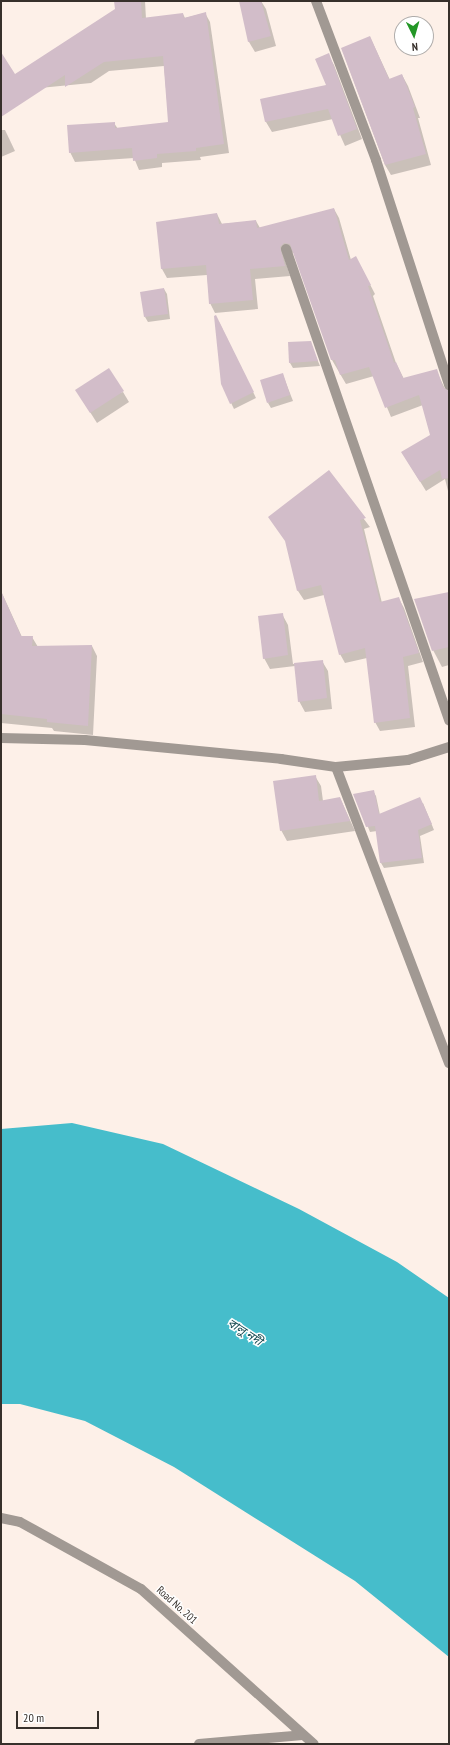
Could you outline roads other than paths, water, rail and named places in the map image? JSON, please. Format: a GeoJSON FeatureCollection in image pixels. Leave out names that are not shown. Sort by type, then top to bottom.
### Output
{"type":"FeatureCollection","features":[{"type":"Feature","properties":{"kind":"street"},"geometry":{"type":"LineString","coordinates":[[316,1],[376,160],[449,385]]}},
{"type":"Feature","properties":{"kind":"street"},"geometry":{"type":"LineString","coordinates":[[286,249],[449,721]]}},
{"type":"Feature","properties":{"kind":"street"},"geometry":{"type":"LineString","coordinates":[[1,738],[85,740],[282,759],[336,767],[408,760],[449,747]]}},
{"type":"Feature","properties":{"kind":"street"},"geometry":{"type":"LineString","coordinates":[[336,767],[449,1063]]}},
{"type":"Feature","properties":{"kind":"street","name":"Road No. 201"},"geometry":{"type":"LineString","coordinates":[[1,1518],[20,1522],[141,1588],[314,1744]]}},
{"type":"Feature","properties":{"kind":"street"},"geometry":{"type":"LineString","coordinates":[[200,1744],[303,1735]]}},
{"type":"Feature","properties":{"kind":"water","name":"বালু নদী"},"geometry":{"type":"Polygon","coordinates":[[[72,1123],[163,1144],[299,1209],[397,1262],[449,1298],[449,1657],[355,1581],[174,1467],[85,1421],[20,1404],[1,1404],[1,1129],[72,1123]]]}}]}
